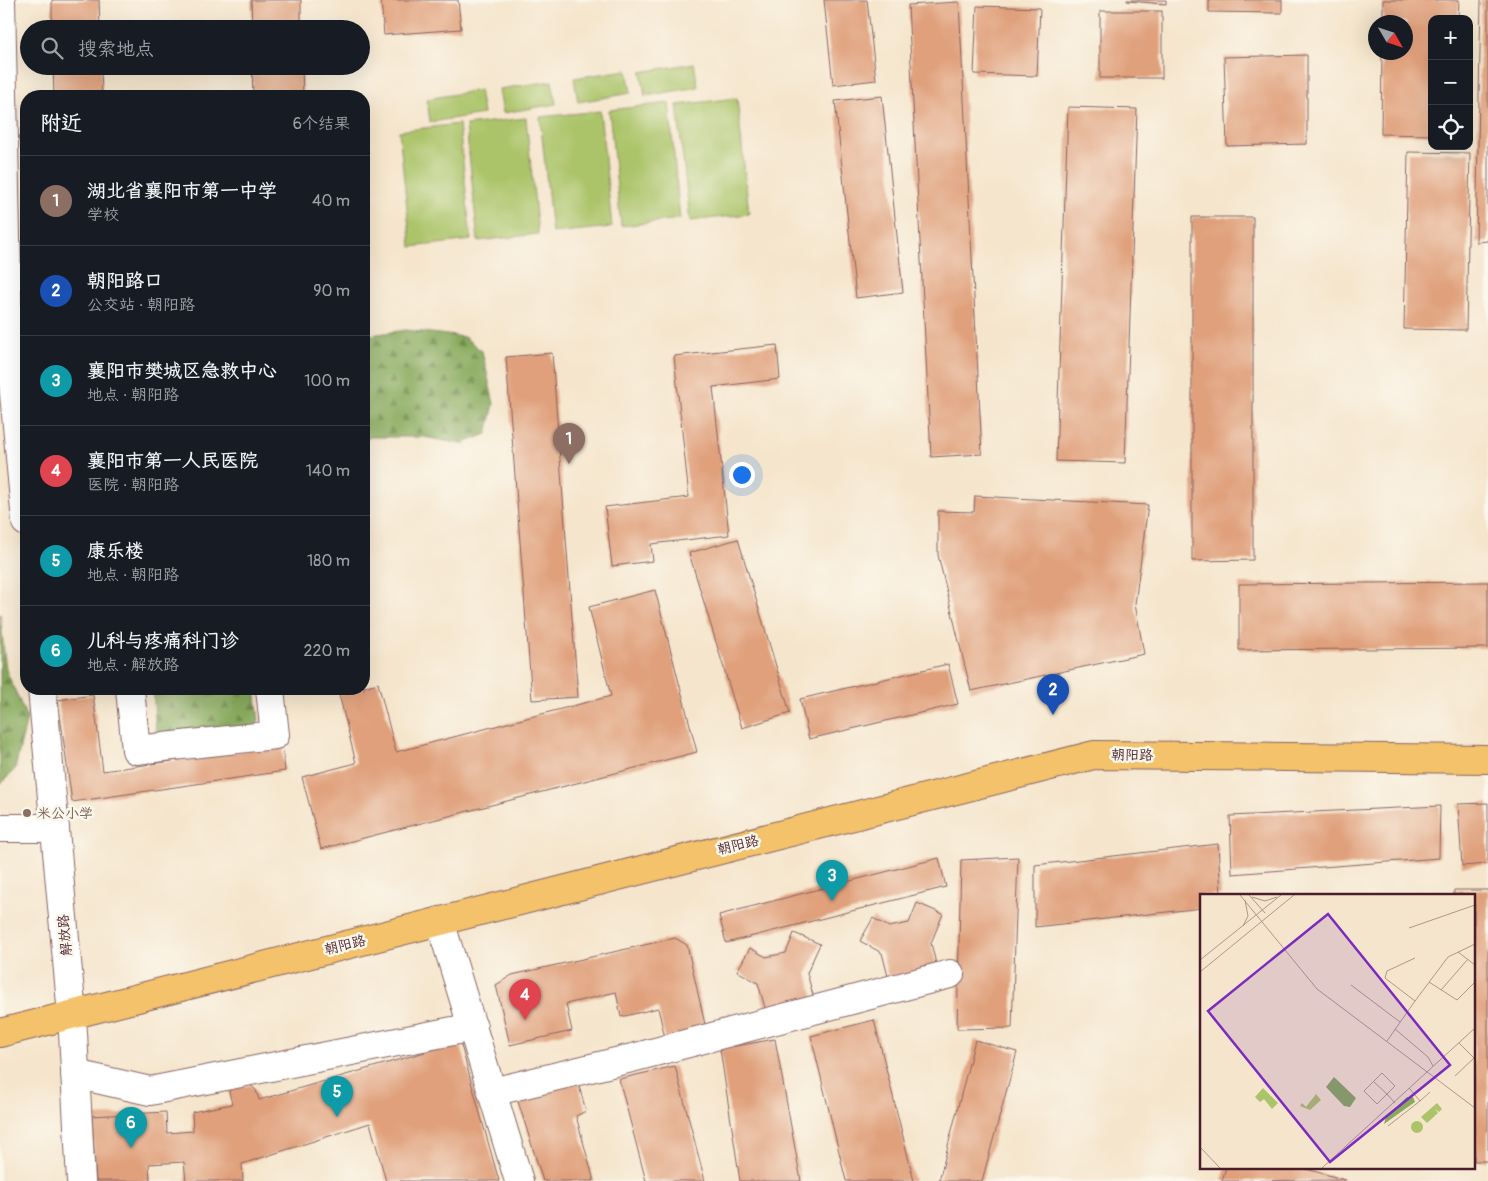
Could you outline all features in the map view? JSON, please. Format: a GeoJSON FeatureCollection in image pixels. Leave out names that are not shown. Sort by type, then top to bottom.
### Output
{"type":"FeatureCollection","features":[{"type":"Feature","properties":{"kind":"main road","name":"朝阳路"},"geometry":{"type":"LineString","coordinates":[[0,1033],[1094,755],[1488,759]]}},
{"type":"Feature","properties":{"kind":"street"},"geometry":{"type":"LineString","coordinates":[[1,0],[8,329],[20,458]]}},
{"type":"Feature","properties":{"kind":"street","name":"解放路"},"geometry":{"type":"LineString","coordinates":[[43,695],[72,1015],[81,1181]]}},
{"type":"Feature","properties":{"kind":"street"},"geometry":{"type":"LineString","coordinates":[[131,695],[136,750],[275,735],[271,695]]}},
{"type":"Feature","properties":{"kind":"street"},"geometry":{"type":"LineString","coordinates":[[0,828],[55,828]]}},
{"type":"Feature","properties":{"kind":"street"},"geometry":{"type":"LineString","coordinates":[[440,921],[519,1181]]}},
{"type":"Feature","properties":{"kind":"street"},"geometry":{"type":"LineString","coordinates":[[492,1092],[636,1057],[950,974]]}},
{"type":"Feature","properties":{"kind":"street"},"geometry":{"type":"LineString","coordinates":[[75,1074],[150,1091],[472,1027]]}},
{"type":"Feature","properties":{"kind":"green space"},"geometry":{"type":"Polygon","coordinates":[[[694,63],[698,87],[645,96],[641,72],[694,63]]]}},
{"type":"Feature","properties":{"kind":"green space"},"geometry":{"type":"Polygon","coordinates":[[[627,70],[631,93],[578,102],[574,78],[627,70]]]}},
{"type":"Feature","properties":{"kind":"green space"},"geometry":{"type":"Polygon","coordinates":[[[552,81],[556,104],[503,113],[499,89],[552,81]]]}},
{"type":"Feature","properties":{"kind":"green space"},"geometry":{"type":"Polygon","coordinates":[[[479,90],[483,114],[430,122],[427,99],[479,90]]]}},
{"type":"Feature","properties":{"kind":"green space"},"geometry":{"type":"Polygon","coordinates":[[[737,98],[749,214],[690,221],[677,105],[737,98]]]}},
{"type":"Feature","properties":{"kind":"green space"},"geometry":{"type":"Polygon","coordinates":[[[669,103],[680,219],[621,226],[609,110],[669,103]]]}},
{"type":"Feature","properties":{"kind":"green space"},"geometry":{"type":"Polygon","coordinates":[[[600,111],[612,227],[552,233],[540,117],[600,111]]]}},
{"type":"Feature","properties":{"kind":"green space"},"geometry":{"type":"Polygon","coordinates":[[[526,118],[538,234],[478,241],[466,125],[526,118]]]}},
{"type":"Feature","properties":{"kind":"green space"},"geometry":{"type":"Polygon","coordinates":[[[459,124],[471,240],[411,247],[399,131],[459,124]]]}},
{"type":"Feature","properties":{"kind":"green space"},"geometry":{"type":"Polygon","coordinates":[[[406,330],[464,337],[482,351],[494,404],[487,434],[461,444],[424,437],[370,437],[370,335],[406,330]]]}},
{"type":"Feature","properties":{"kind":"green space"},"geometry":{"type":"Polygon","coordinates":[[[0,614],[6,670],[27,718],[15,769],[0,785],[0,614]]]}},
{"type":"Feature","properties":{"kind":"green space"},"geometry":{"type":"Polygon","coordinates":[[[153,695],[256,695],[259,720],[250,733],[168,742],[156,733],[153,695]]]}},
{"type":"Feature","properties":{"kind":"building"},"geometry":{"type":"Polygon","coordinates":[[[52,0],[99,0],[100,20],[52,20],[52,0]]]}},
{"type":"Feature","properties":{"kind":"building"},"geometry":{"type":"Polygon","coordinates":[[[251,0],[301,0],[301,20],[252,20],[251,0]]]}},
{"type":"Feature","properties":{"kind":"building"},"geometry":{"type":"Polygon","coordinates":[[[381,0],[458,0],[461,29],[384,35],[381,0]]]}},
{"type":"Feature","properties":{"kind":"building"},"geometry":{"type":"Polygon","coordinates":[[[824,0],[867,0],[876,80],[833,85],[824,0]]]}},
{"type":"Feature","properties":{"kind":"building"},"geometry":{"type":"Polygon","coordinates":[[[1166,0],[1166,4],[1127,1],[1166,0]]]}},
{"type":"Feature","properties":{"kind":"building"},"geometry":{"type":"Polygon","coordinates":[[[1209,0],[1282,0],[1282,13],[1209,12],[1209,0]]]}},
{"type":"Feature","properties":{"kind":"building"},"geometry":{"type":"Polygon","coordinates":[[[1383,0],[1459,0],[1458,15],[1428,15],[1428,135],[1381,134],[1382,60],[1413,60],[1413,15],[1383,15],[1383,0]]]}},
{"type":"Feature","properties":{"kind":"building"},"geometry":{"type":"Polygon","coordinates":[[[1481,0],[1488,0],[1488,241],[1476,242],[1481,0]]]}},
{"type":"Feature","properties":{"kind":"building"},"geometry":{"type":"Polygon","coordinates":[[[959,2],[982,454],[931,457],[908,5],[959,2]]]}},
{"type":"Feature","properties":{"kind":"building"},"geometry":{"type":"Polygon","coordinates":[[[977,6],[1040,8],[1037,76],[974,74],[977,6]]]}},
{"type":"Feature","properties":{"kind":"building"},"geometry":{"type":"Polygon","coordinates":[[[1100,11],[1162,11],[1162,78],[1100,78],[1100,11]]]}},
{"type":"Feature","properties":{"kind":"building"},"geometry":{"type":"Polygon","coordinates":[[[1307,55],[1307,144],[1227,146],[1224,57],[1307,55]]]}},
{"type":"Feature","properties":{"kind":"building"},"geometry":{"type":"Polygon","coordinates":[[[53,75],[101,75],[102,90],[54,90],[53,75]]]}},
{"type":"Feature","properties":{"kind":"building"},"geometry":{"type":"Polygon","coordinates":[[[252,75],[302,75],[303,90],[253,90],[252,75]]]}},
{"type":"Feature","properties":{"kind":"building"},"geometry":{"type":"Polygon","coordinates":[[[882,96],[903,292],[856,298],[835,101],[882,96]]]}},
{"type":"Feature","properties":{"kind":"building"},"geometry":{"type":"Polygon","coordinates":[[[1068,107],[1137,109],[1125,463],[1056,461],[1068,107]]]}},
{"type":"Feature","properties":{"kind":"building"},"geometry":{"type":"Polygon","coordinates":[[[1408,152],[1470,153],[1466,330],[1404,329],[1408,152]]]}},
{"type":"Feature","properties":{"kind":"building"},"geometry":{"type":"Polygon","coordinates":[[[1192,217],[1253,217],[1253,560],[1192,561],[1192,217]]]}},
{"type":"Feature","properties":{"kind":"building"},"geometry":{"type":"Polygon","coordinates":[[[777,345],[780,379],[713,387],[729,535],[651,544],[653,561],[612,566],[605,507],[689,497],[674,356],[777,345]]]}},
{"type":"Feature","properties":{"kind":"building"},"geometry":{"type":"Polygon","coordinates":[[[552,353],[578,697],[532,700],[506,357],[552,353]]]}},
{"type":"Feature","properties":{"kind":"building"},"geometry":{"type":"Polygon","coordinates":[[[975,496],[1148,505],[1135,604],[1144,654],[971,691],[938,555],[938,511],[974,512],[975,496]]]}},
{"type":"Feature","properties":{"kind":"building"},"geometry":{"type":"Polygon","coordinates":[[[738,539],[790,713],[742,728],[689,553],[738,539]]]}},
{"type":"Feature","properties":{"kind":"building"},"geometry":{"type":"Polygon","coordinates":[[[1488,582],[1488,648],[1239,650],[1239,584],[1488,582]]]}},
{"type":"Feature","properties":{"kind":"building"},"geometry":{"type":"Polygon","coordinates":[[[655,590],[697,752],[321,849],[302,777],[356,763],[339,695],[370,695],[370,685],[378,683],[396,752],[611,696],[589,607],[655,590]]]}},
{"type":"Feature","properties":{"kind":"building"},"geometry":{"type":"Polygon","coordinates":[[[948,664],[958,704],[809,739],[800,699],[948,664]]]}},
{"type":"Feature","properties":{"kind":"building"},"geometry":{"type":"Polygon","coordinates":[[[93,695],[103,771],[282,745],[285,771],[72,802],[58,700],[93,695]]]}},
{"type":"Feature","properties":{"kind":"building"},"geometry":{"type":"Polygon","coordinates":[[[1488,803],[1488,864],[1462,866],[1458,804],[1488,803]]]}},
{"type":"Feature","properties":{"kind":"building"},"geometry":{"type":"Polygon","coordinates":[[[1440,806],[1439,858],[1232,874],[1230,816],[1440,806]]]}},
{"type":"Feature","properties":{"kind":"building"},"geometry":{"type":"Polygon","coordinates":[[[1218,844],[1221,894],[1200,894],[1200,908],[1035,927],[1035,865],[1218,844]]]}},
{"type":"Feature","properties":{"kind":"building"},"geometry":{"type":"Polygon","coordinates":[[[1018,857],[1012,1028],[957,1029],[961,860],[1018,857]]]}},
{"type":"Feature","properties":{"kind":"building"},"geometry":{"type":"Polygon","coordinates":[[[939,858],[946,887],[726,943],[719,915],[939,858]]]}},
{"type":"Feature","properties":{"kind":"building"},"geometry":{"type":"Polygon","coordinates":[[[1454,890],[1488,890],[1488,1161],[1476,1161],[1476,894],[1454,894],[1454,890]]]}},
{"type":"Feature","properties":{"kind":"building"},"geometry":{"type":"Polygon","coordinates":[[[917,903],[943,914],[931,943],[939,976],[891,988],[882,953],[860,941],[873,918],[889,927],[909,923],[917,903]]]}},
{"type":"Feature","properties":{"kind":"building"},"geometry":{"type":"Polygon","coordinates":[[[794,933],[820,944],[807,973],[816,1006],[768,1018],[758,983],[737,971],[750,948],[766,957],[786,953],[794,933]]]}},
{"type":"Feature","properties":{"kind":"building"},"geometry":{"type":"Polygon","coordinates":[[[675,938],[687,945],[707,1033],[666,1042],[658,1008],[621,1017],[616,992],[566,1004],[572,1031],[510,1045],[496,985],[512,975],[675,938]]]}},
{"type":"Feature","properties":{"kind":"building"},"geometry":{"type":"Polygon","coordinates":[[[874,1020],[914,1181],[846,1181],[811,1036],[874,1020]]]}},
{"type":"Feature","properties":{"kind":"building"},"geometry":{"type":"Polygon","coordinates":[[[775,1039],[801,1181],[740,1181],[720,1049],[775,1039]]]}},
{"type":"Feature","properties":{"kind":"building"},"geometry":{"type":"Polygon","coordinates":[[[975,1040],[1017,1052],[982,1181],[939,1181],[975,1040]]]}},
{"type":"Feature","properties":{"kind":"building"},"geometry":{"type":"Polygon","coordinates":[[[460,1042],[499,1181],[386,1181],[370,1123],[242,1164],[243,1181],[186,1181],[184,1162],[149,1164],[150,1181],[96,1181],[92,1116],[166,1112],[167,1133],[193,1131],[192,1112],[232,1104],[229,1092],[231,1088],[250,1085],[256,1090],[259,1100],[460,1042]]]}},
{"type":"Feature","properties":{"kind":"building"},"geometry":{"type":"Polygon","coordinates":[[[675,1066],[705,1181],[646,1181],[619,1079],[675,1066]]]}},
{"type":"Feature","properties":{"kind":"building"},"geometry":{"type":"Polygon","coordinates":[[[578,1082],[586,1111],[576,1116],[594,1181],[543,1181],[517,1098],[578,1082]]]}},
{"type":"Feature","properties":{"kind":"building"},"geometry":{"type":"Polygon","coordinates":[[[1226,1168],[1303,1168],[1346,1180],[1222,1181],[1226,1168]]]}},
{"type":"Feature","properties":{"kind":"place","name":"湖北省襄阳市第一中学"},"geometry":{"type":"Point","coordinates":[569,464]}},
{"type":"Feature","properties":{"kind":"place","name":"朝阳路口"},"geometry":{"type":"Point","coordinates":[1053,715]}},
{"type":"Feature","properties":{"kind":"place","name":"米公小学"},"geometry":{"type":"Point","coordinates":[27,813]}},
{"type":"Feature","properties":{"kind":"place","name":"襄阳市樊城区急救中心"},"geometry":{"type":"Point","coordinates":[832,901]}},
{"type":"Feature","properties":{"kind":"place","name":"襄阳市第一人民医院"},"geometry":{"type":"Point","coordinates":[525,1020]}},
{"type":"Feature","properties":{"kind":"place","name":"康乐楼"},"geometry":{"type":"Point","coordinates":[337,1117]}},
{"type":"Feature","properties":{"kind":"place","name":"儿科与疼痛科门诊"},"geometry":{"type":"Point","coordinates":[131,1148]}}]}
